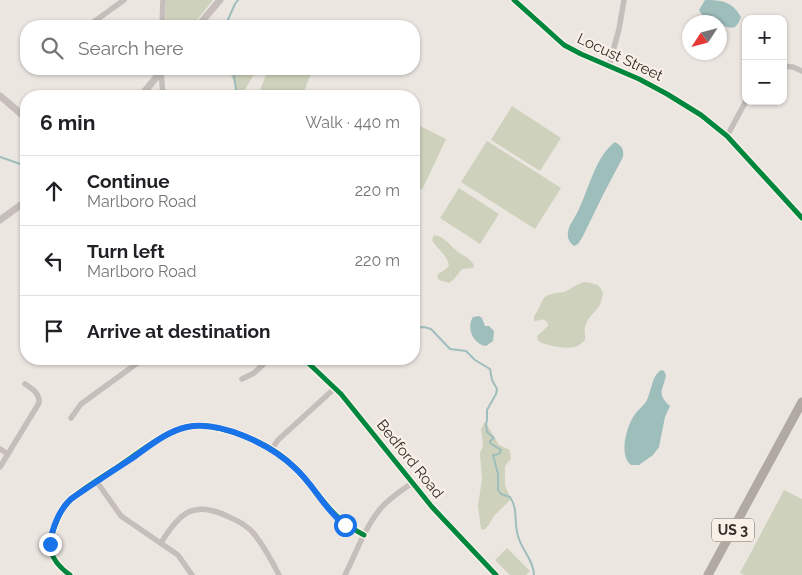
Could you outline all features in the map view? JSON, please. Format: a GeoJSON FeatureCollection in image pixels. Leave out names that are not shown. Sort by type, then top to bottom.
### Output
{"type":"FeatureCollection","features":[{"type":"Feature","properties":{"kind":"highway","name":"US 3"},"geometry":{"type":"LineString","coordinates":[[708,575],[802,402]]}},
{"type":"Feature","properties":{"kind":"street"},"geometry":{"type":"LineString","coordinates":[[96,20],[124,0]]}},
{"type":"Feature","properties":{"kind":"street"},"geometry":{"type":"LineString","coordinates":[[162,20],[163,0]]}},
{"type":"Feature","properties":{"kind":"street"},"geometry":{"type":"LineString","coordinates":[[203,20],[220,0]]}},
{"type":"Feature","properties":{"kind":"street","name":"Locust Street"},"geometry":{"type":"LineString","coordinates":[[514,0],[564,45],[667,94],[701,114],[727,136],[802,218]]}},
{"type":"Feature","properties":{"kind":"street"},"geometry":{"type":"LineString","coordinates":[[609,66],[620,25],[624,0]]}},
{"type":"Feature","properties":{"kind":"street"},"geometry":{"type":"LineString","coordinates":[[787,66],[802,71]]}},
{"type":"Feature","properties":{"kind":"street"},"geometry":{"type":"LineString","coordinates":[[146,90],[158,75]]}},
{"type":"Feature","properties":{"kind":"street"},"geometry":{"type":"LineString","coordinates":[[162,75],[163,90]]}},
{"type":"Feature","properties":{"kind":"street"},"geometry":{"type":"LineString","coordinates":[[0,96],[20,113]]}},
{"type":"Feature","properties":{"kind":"street"},"geometry":{"type":"LineString","coordinates":[[727,136],[744,105]]}},
{"type":"Feature","properties":{"kind":"street"},"geometry":{"type":"LineString","coordinates":[[0,220],[20,205]]}},
{"type":"Feature","properties":{"kind":"street"},"geometry":{"type":"LineString","coordinates":[[71,418],[82,403],[135,365]]}},
{"type":"Feature","properties":{"kind":"street"},"geometry":{"type":"LineString","coordinates":[[242,378],[254,373],[263,365]]}},
{"type":"Feature","properties":{"kind":"street","name":"Bedford Road"},"geometry":{"type":"LineString","coordinates":[[310,365],[335,388],[435,511],[496,575]]}},
{"type":"Feature","properties":{"kind":"street"},"geometry":{"type":"LineString","coordinates":[[0,467],[39,402],[37,393],[25,384]]}},
{"type":"Feature","properties":{"kind":"street"},"geometry":{"type":"LineString","coordinates":[[271,450],[278,440],[335,388]]}},
{"type":"Feature","properties":{"kind":"street"},"geometry":{"type":"LineString","coordinates":[[70,575],[53,558],[50,544],[52,531],[68,501],[168,435],[190,426],[208,426],[236,433],[271,450],[296,468],[336,517],[348,527],[364,535]]}},
{"type":"Feature","properties":{"kind":"street"},"geometry":{"type":"LineString","coordinates":[[0,449],[8,454]]}},
{"type":"Feature","properties":{"kind":"street"},"geometry":{"type":"LineString","coordinates":[[97,482],[120,516],[182,559],[192,575]]}},
{"type":"Feature","properties":{"kind":"street"},"geometry":{"type":"LineString","coordinates":[[345,575],[364,535],[381,508],[412,483]]}},
{"type":"Feature","properties":{"kind":"street"},"geometry":{"type":"LineString","coordinates":[[160,544],[175,522],[184,514],[199,508],[213,510],[238,521],[252,532],[279,575]]}},
{"type":"Feature","properties":{"kind":"green space"},"geometry":{"type":"Polygon","coordinates":[[[166,0],[213,0],[197,20],[165,20],[166,0]]]}},
{"type":"Feature","properties":{"kind":"green space"},"geometry":{"type":"Polygon","coordinates":[[[231,75],[253,75],[245,90],[235,90],[231,75]]]}},
{"type":"Feature","properties":{"kind":"green space"},"geometry":{"type":"Polygon","coordinates":[[[266,75],[311,75],[304,90],[260,90],[266,75]]]}},
{"type":"Feature","properties":{"kind":"green space"},"geometry":{"type":"Polygon","coordinates":[[[512,106],[561,138],[540,171],[491,140],[512,106]]]}},
{"type":"Feature","properties":{"kind":"green space"},"geometry":{"type":"Polygon","coordinates":[[[420,126],[446,139],[422,190],[420,189],[420,126]]]}},
{"type":"Feature","properties":{"kind":"green space"},"geometry":{"type":"Polygon","coordinates":[[[487,141],[561,188],[535,229],[461,182],[487,141]]]}},
{"type":"Feature","properties":{"kind":"green space"},"geometry":{"type":"Polygon","coordinates":[[[459,188],[499,214],[480,244],[440,218],[459,188]]]}},
{"type":"Feature","properties":{"kind":"green space"},"geometry":{"type":"Polygon","coordinates":[[[434,235],[444,239],[458,252],[468,258],[474,265],[473,268],[462,269],[449,283],[439,280],[438,274],[449,265],[432,240],[434,235]]]}},
{"type":"Feature","properties":{"kind":"green space"},"geometry":{"type":"Polygon","coordinates":[[[586,282],[598,285],[603,292],[599,307],[585,326],[585,340],[577,346],[570,348],[556,347],[538,341],[537,336],[548,326],[547,322],[543,320],[534,321],[534,316],[544,298],[551,294],[564,292],[586,282]]]}},
{"type":"Feature","properties":{"kind":"green space"},"geometry":{"type":"Polygon","coordinates":[[[484,423],[486,423],[499,445],[510,450],[511,459],[505,466],[505,485],[510,500],[494,516],[484,530],[481,529],[478,506],[482,479],[480,453],[483,446],[481,429],[484,423]]]}},
{"type":"Feature","properties":{"kind":"green space"},"geometry":{"type":"Polygon","coordinates":[[[784,490],[802,499],[802,575],[744,575],[740,573],[784,490]]]}},
{"type":"Feature","properties":{"kind":"green space"},"geometry":{"type":"Polygon","coordinates":[[[507,548],[530,571],[526,575],[510,575],[495,560],[507,548]]]}},
{"type":"Feature","properties":{"kind":"water"},"geometry":{"type":"Polygon","coordinates":[[[705,0],[716,0],[726,2],[741,17],[735,27],[730,28],[727,27],[727,15],[703,15],[699,10],[705,0]]]}},
{"type":"Feature","properties":{"kind":"water"},"geometry":{"type":"Polygon","coordinates":[[[615,142],[622,148],[623,157],[582,238],[574,246],[568,238],[570,226],[577,214],[597,165],[608,148],[615,142]]]}},
{"type":"Feature","properties":{"kind":"water"},"geometry":{"type":"Polygon","coordinates":[[[479,316],[482,318],[485,326],[489,326],[494,331],[493,341],[486,346],[481,345],[472,335],[471,321],[473,317],[479,316]]]}},
{"type":"Feature","properties":{"kind":"water"},"geometry":{"type":"Polygon","coordinates":[[[661,370],[666,375],[662,395],[670,406],[665,417],[659,447],[653,455],[639,465],[631,465],[627,460],[624,447],[629,425],[635,414],[646,402],[653,380],[661,370]]]}},
{"type":"Feature","properties":{"kind":"waterway"},"geometry":{"type":"LineString","coordinates":[[228,20],[238,0]]}},
{"type":"Feature","properties":{"kind":"waterway"},"geometry":{"type":"LineString","coordinates":[[234,75],[236,90]]}},
{"type":"Feature","properties":{"kind":"waterway"},"geometry":{"type":"LineString","coordinates":[[0,157],[20,164]]}},
{"type":"Feature","properties":{"kind":"waterway"},"geometry":{"type":"LineString","coordinates":[[420,327],[431,329],[450,349],[466,351],[475,360],[490,369],[492,380],[497,389],[487,410],[486,424],[487,432],[494,438],[490,443],[501,450],[499,454],[493,455],[498,474],[498,490],[501,494],[510,497],[513,502],[517,534],[534,570],[534,575]]}},
{"type":"Feature","properties":{"kind":"cycle path"},"geometry":{"type":"LineString","coordinates":[[514,0],[564,45],[639,79],[701,115],[727,136],[802,218]]}},
{"type":"Feature","properties":{"kind":"cycle path"},"geometry":{"type":"LineString","coordinates":[[310,365],[341,394],[432,507],[496,575]]}},
{"type":"Feature","properties":{"kind":"cycle path"},"geometry":{"type":"LineString","coordinates":[[70,575],[58,564],[51,552],[50,546],[53,531],[65,505],[87,487],[160,438],[171,432],[195,426],[219,428],[244,436],[278,454],[297,470],[334,514],[364,535]]}},
{"type":"Feature","properties":{"kind":"route"},"geometry":{"type":"LineString","coordinates":[[50,544],[52,531],[57,519],[71,499],[168,435],[190,426],[208,426],[236,433],[271,450],[296,468],[329,510],[345,525]]}}]}
